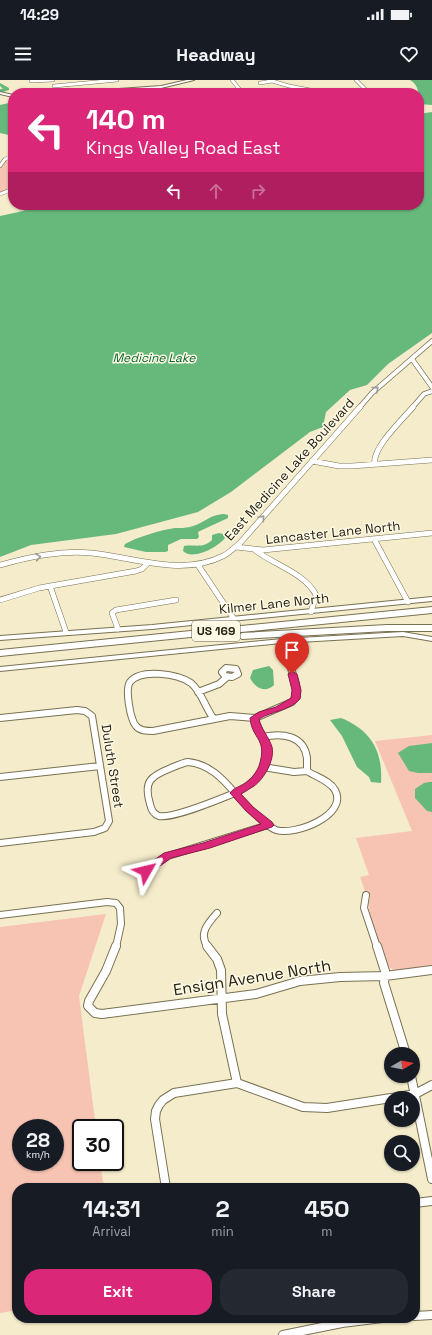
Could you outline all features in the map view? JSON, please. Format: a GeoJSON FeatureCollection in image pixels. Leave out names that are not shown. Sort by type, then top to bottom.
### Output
{"type":"FeatureCollection","features":[{"type":"Feature","properties":{"kind":"highway","name":"US 169"},"geometry":{"type":"LineString","coordinates":[[0,653],[432,610]]}},
{"type":"Feature","properties":{"kind":"highway","name":"US 169"},"geometry":{"type":"LineString","coordinates":[[0,657],[432,615]]}},
{"type":"Feature","properties":{"kind":"highway"},"geometry":{"type":"LineString","coordinates":[[202,637],[387,628],[432,628]]}},
{"type":"Feature","properties":{"kind":"street"},"geometry":{"type":"LineString","coordinates":[[31,81],[53,80],[54,86],[116,80]]}},
{"type":"Feature","properties":{"kind":"street"},"geometry":{"type":"LineString","coordinates":[[145,88],[161,87],[192,80]]}},
{"type":"Feature","properties":{"kind":"street"},"geometry":{"type":"LineString","coordinates":[[232,80],[238,88]]}},
{"type":"Feature","properties":{"kind":"street"},"geometry":{"type":"LineString","coordinates":[[260,83],[270,80],[300,88]]}},
{"type":"Feature","properties":{"kind":"street"},"geometry":{"type":"LineString","coordinates":[[356,80],[364,88]]}},
{"type":"Feature","properties":{"kind":"street"},"geometry":{"type":"LineString","coordinates":[[0,166],[5,159],[8,158]]}},
{"type":"Feature","properties":{"kind":"street","name":"East Medicine Lake Boulevard"},"geometry":{"type":"LineString","coordinates":[[0,565],[40,556],[74,553],[92,553],[148,563],[198,565],[220,558],[236,547],[372,393],[432,341]]}},
{"type":"Feature","properties":{"kind":"street"},"geometry":{"type":"LineString","coordinates":[[412,359],[432,387]]}},
{"type":"Feature","properties":{"kind":"street"},"geometry":{"type":"LineString","coordinates":[[376,464],[374,460],[377,450],[424,394],[432,391]]}},
{"type":"Feature","properties":{"kind":"street"},"geometry":{"type":"LineString","coordinates":[[312,461],[344,466],[432,460]]}},
{"type":"Feature","properties":{"kind":"street","name":"Lancaster Lane North"},"geometry":{"type":"LineString","coordinates":[[236,547],[255,550],[432,534]]}},
{"type":"Feature","properties":{"kind":"street"},"geometry":{"type":"LineString","coordinates":[[374,539],[408,602]]}},
{"type":"Feature","properties":{"kind":"street"},"geometry":{"type":"LineString","coordinates":[[255,550],[271,562],[311,585],[316,595],[311,612]]}},
{"type":"Feature","properties":{"kind":"street"},"geometry":{"type":"LineString","coordinates":[[0,600],[50,586],[136,571],[142,569],[148,563]]}},
{"type":"Feature","properties":{"kind":"street"},"geometry":{"type":"LineString","coordinates":[[198,565],[234,619]]}},
{"type":"Feature","properties":{"kind":"street"},"geometry":{"type":"LineString","coordinates":[[50,586],[66,632]]}},
{"type":"Feature","properties":{"kind":"street","name":"Kilmer Lane North"},"geometry":{"type":"LineString","coordinates":[[0,638],[66,632],[118,630],[432,599]]}},
{"type":"Feature","properties":{"kind":"street"},"geometry":{"type":"LineString","coordinates":[[118,630],[112,613],[116,610],[176,600]]}},
{"type":"Feature","properties":{"kind":"street"},"geometry":{"type":"LineString","coordinates":[[0,669],[282,641],[403,634],[432,639]]}},
{"type":"Feature","properties":{"kind":"street"},"geometry":{"type":"LineString","coordinates":[[214,719],[205,708],[198,692],[188,682],[168,674],[149,674],[133,679],[127,688],[133,722],[138,728],[153,731],[214,719],[239,716],[255,718],[292,702],[297,696],[296,684],[282,641]]}},
{"type":"Feature","properties":{"kind":"street"},"geometry":{"type":"LineString","coordinates":[[198,692],[219,684],[227,677]]}},
{"type":"Feature","properties":{"kind":"street","name":"Duluth Street"},"geometry":{"type":"LineString","coordinates":[[0,718],[77,710],[85,711],[92,716],[110,821],[105,828],[94,832],[0,843]]}},
{"type":"Feature","properties":{"kind":"street"},"geometry":{"type":"LineString","coordinates":[[255,718],[255,724],[268,749],[263,767],[257,779],[252,784],[234,793],[195,808],[167,816],[157,815],[151,810],[147,783],[154,775],[182,763],[193,762],[209,768],[234,793],[249,809],[268,825],[278,830],[284,831],[306,827],[326,817],[338,804],[336,792],[328,784],[307,771],[294,772],[263,767]]}},
{"type":"Feature","properties":{"kind":"street"},"geometry":{"type":"LineString","coordinates":[[263,737],[278,734],[294,737],[300,741],[306,756],[307,771]]}},
{"type":"Feature","properties":{"kind":"street"},"geometry":{"type":"LineString","coordinates":[[0,777],[100,766]]}},
{"type":"Feature","properties":{"kind":"street"},"geometry":{"type":"LineString","coordinates":[[146,871],[168,856],[206,846],[268,825]]}},
{"type":"Feature","properties":{"kind":"street"},"geometry":{"type":"LineString","coordinates":[[366,895],[364,908],[385,971],[384,983],[404,1047]]}},
{"type":"Feature","properties":{"kind":"street","name":"Ensign Avenue North"},"geometry":{"type":"LineString","coordinates":[[0,915],[106,902],[118,904],[121,910],[121,917],[119,935],[114,953],[104,976],[89,998],[88,1006],[90,1009],[102,1014],[262,992],[300,981],[340,977],[385,976],[432,970]]}},
{"type":"Feature","properties":{"kind":"street"},"geometry":{"type":"LineString","coordinates":[[216,913],[206,927],[204,939],[206,945],[217,959],[221,970],[222,1014],[237,1083]]}},
{"type":"Feature","properties":{"kind":"street"},"geometry":{"type":"LineString","coordinates":[[165,1183],[155,1119],[156,1110],[163,1100],[174,1093],[182,1090],[237,1083],[303,1107],[327,1108],[384,1099]]}},
{"type":"Feature","properties":{"kind":"street"},"geometry":{"type":"LineString","coordinates":[[420,1091],[432,1085]]}},
{"type":"Feature","properties":{"kind":"street"},"geometry":{"type":"LineString","coordinates":[[420,1119],[432,1179]]}},
{"type":"Feature","properties":{"kind":"street"},"geometry":{"type":"LineString","coordinates":[[420,1202],[432,1201]]}},
{"type":"Feature","properties":{"kind":"street"},"geometry":{"type":"LineString","coordinates":[[420,1316],[432,1315]]}},
{"type":"Feature","properties":{"kind":"street"},"geometry":{"type":"LineString","coordinates":[[283,1335],[342,1323]]}},
{"type":"Feature","properties":{"kind":"shaded area"},"geometry":{"type":"Polygon","coordinates":[[[8,158],[8,191],[0,194],[0,166],[3,161],[8,158]]]}},
{"type":"Feature","properties":{"kind":"shaded area"},"geometry":{"type":"Polygon","coordinates":[[[432,735],[432,965],[395,971],[389,967],[372,922],[369,904],[370,895],[366,894],[360,877],[369,875],[356,838],[412,831],[375,741],[432,735]]]}},
{"type":"Feature","properties":{"kind":"shaded area"},"geometry":{"type":"Polygon","coordinates":[[[106,914],[79,996],[95,1119],[72,1119],[72,1171],[101,1171],[103,1183],[12,1183],[12,1311],[0,1313],[0,927],[106,914]]]}},
{"type":"Feature","properties":{"kind":"water"},"geometry":{"type":"Polygon","coordinates":[[[410,80],[432,80],[432,105],[424,104],[424,88],[417,88],[410,80]]]}},
{"type":"Feature","properties":{"kind":"water"},"geometry":{"type":"Polygon","coordinates":[[[8,103],[8,135],[0,133],[0,105],[8,103]]]}},
{"type":"Feature","properties":{"kind":"water","name":"Medicine Lake"},"geometry":{"type":"Polygon","coordinates":[[[432,112],[432,333],[388,364],[367,385],[350,390],[326,412],[323,427],[310,432],[231,492],[198,512],[116,534],[31,545],[0,557],[0,216],[25,210],[424,210],[424,113],[432,112]]]}},
{"type":"Feature","properties":{"kind":"water"},"geometry":{"type":"Polygon","coordinates":[[[224,514],[228,515],[228,518],[198,532],[199,537],[197,539],[181,539],[168,545],[168,551],[165,552],[146,552],[124,547],[125,544],[130,541],[149,534],[169,529],[195,526],[214,516],[224,514]]]}},
{"type":"Feature","properties":{"kind":"water"},"geometry":{"type":"Polygon","coordinates":[[[219,533],[223,534],[225,538],[222,542],[205,552],[199,554],[187,554],[183,551],[184,546],[198,546],[208,543],[212,540],[212,535],[219,533]]]}},
{"type":"Feature","properties":{"kind":"water"},"geometry":{"type":"Polygon","coordinates":[[[269,666],[273,670],[274,685],[267,689],[257,687],[250,678],[253,670],[269,666]]]}},
{"type":"Feature","properties":{"kind":"water"},"geometry":{"type":"Polygon","coordinates":[[[341,718],[360,729],[373,743],[380,761],[381,783],[371,782],[369,777],[357,767],[342,736],[330,720],[341,718]]]}},
{"type":"Feature","properties":{"kind":"water"},"geometry":{"type":"Polygon","coordinates":[[[432,743],[432,773],[418,773],[409,771],[398,753],[409,746],[432,743]]]}},
{"type":"Feature","properties":{"kind":"water"},"geometry":{"type":"Polygon","coordinates":[[[432,782],[432,812],[427,811],[415,798],[415,789],[424,783],[432,782]]]}},
{"type":"Feature","properties":{"kind":"waterway"},"geometry":{"type":"LineString","coordinates":[[0,84],[7,89],[0,91]]}},
{"type":"Feature","properties":{"kind":"route"},"geometry":{"type":"LineString","coordinates":[[146,871],[159,860],[168,856],[206,846],[268,825],[249,809],[234,793],[252,784],[261,772],[268,749],[255,724],[255,718],[258,715],[279,708],[295,699],[297,696],[297,690],[292,674]]}}]}
